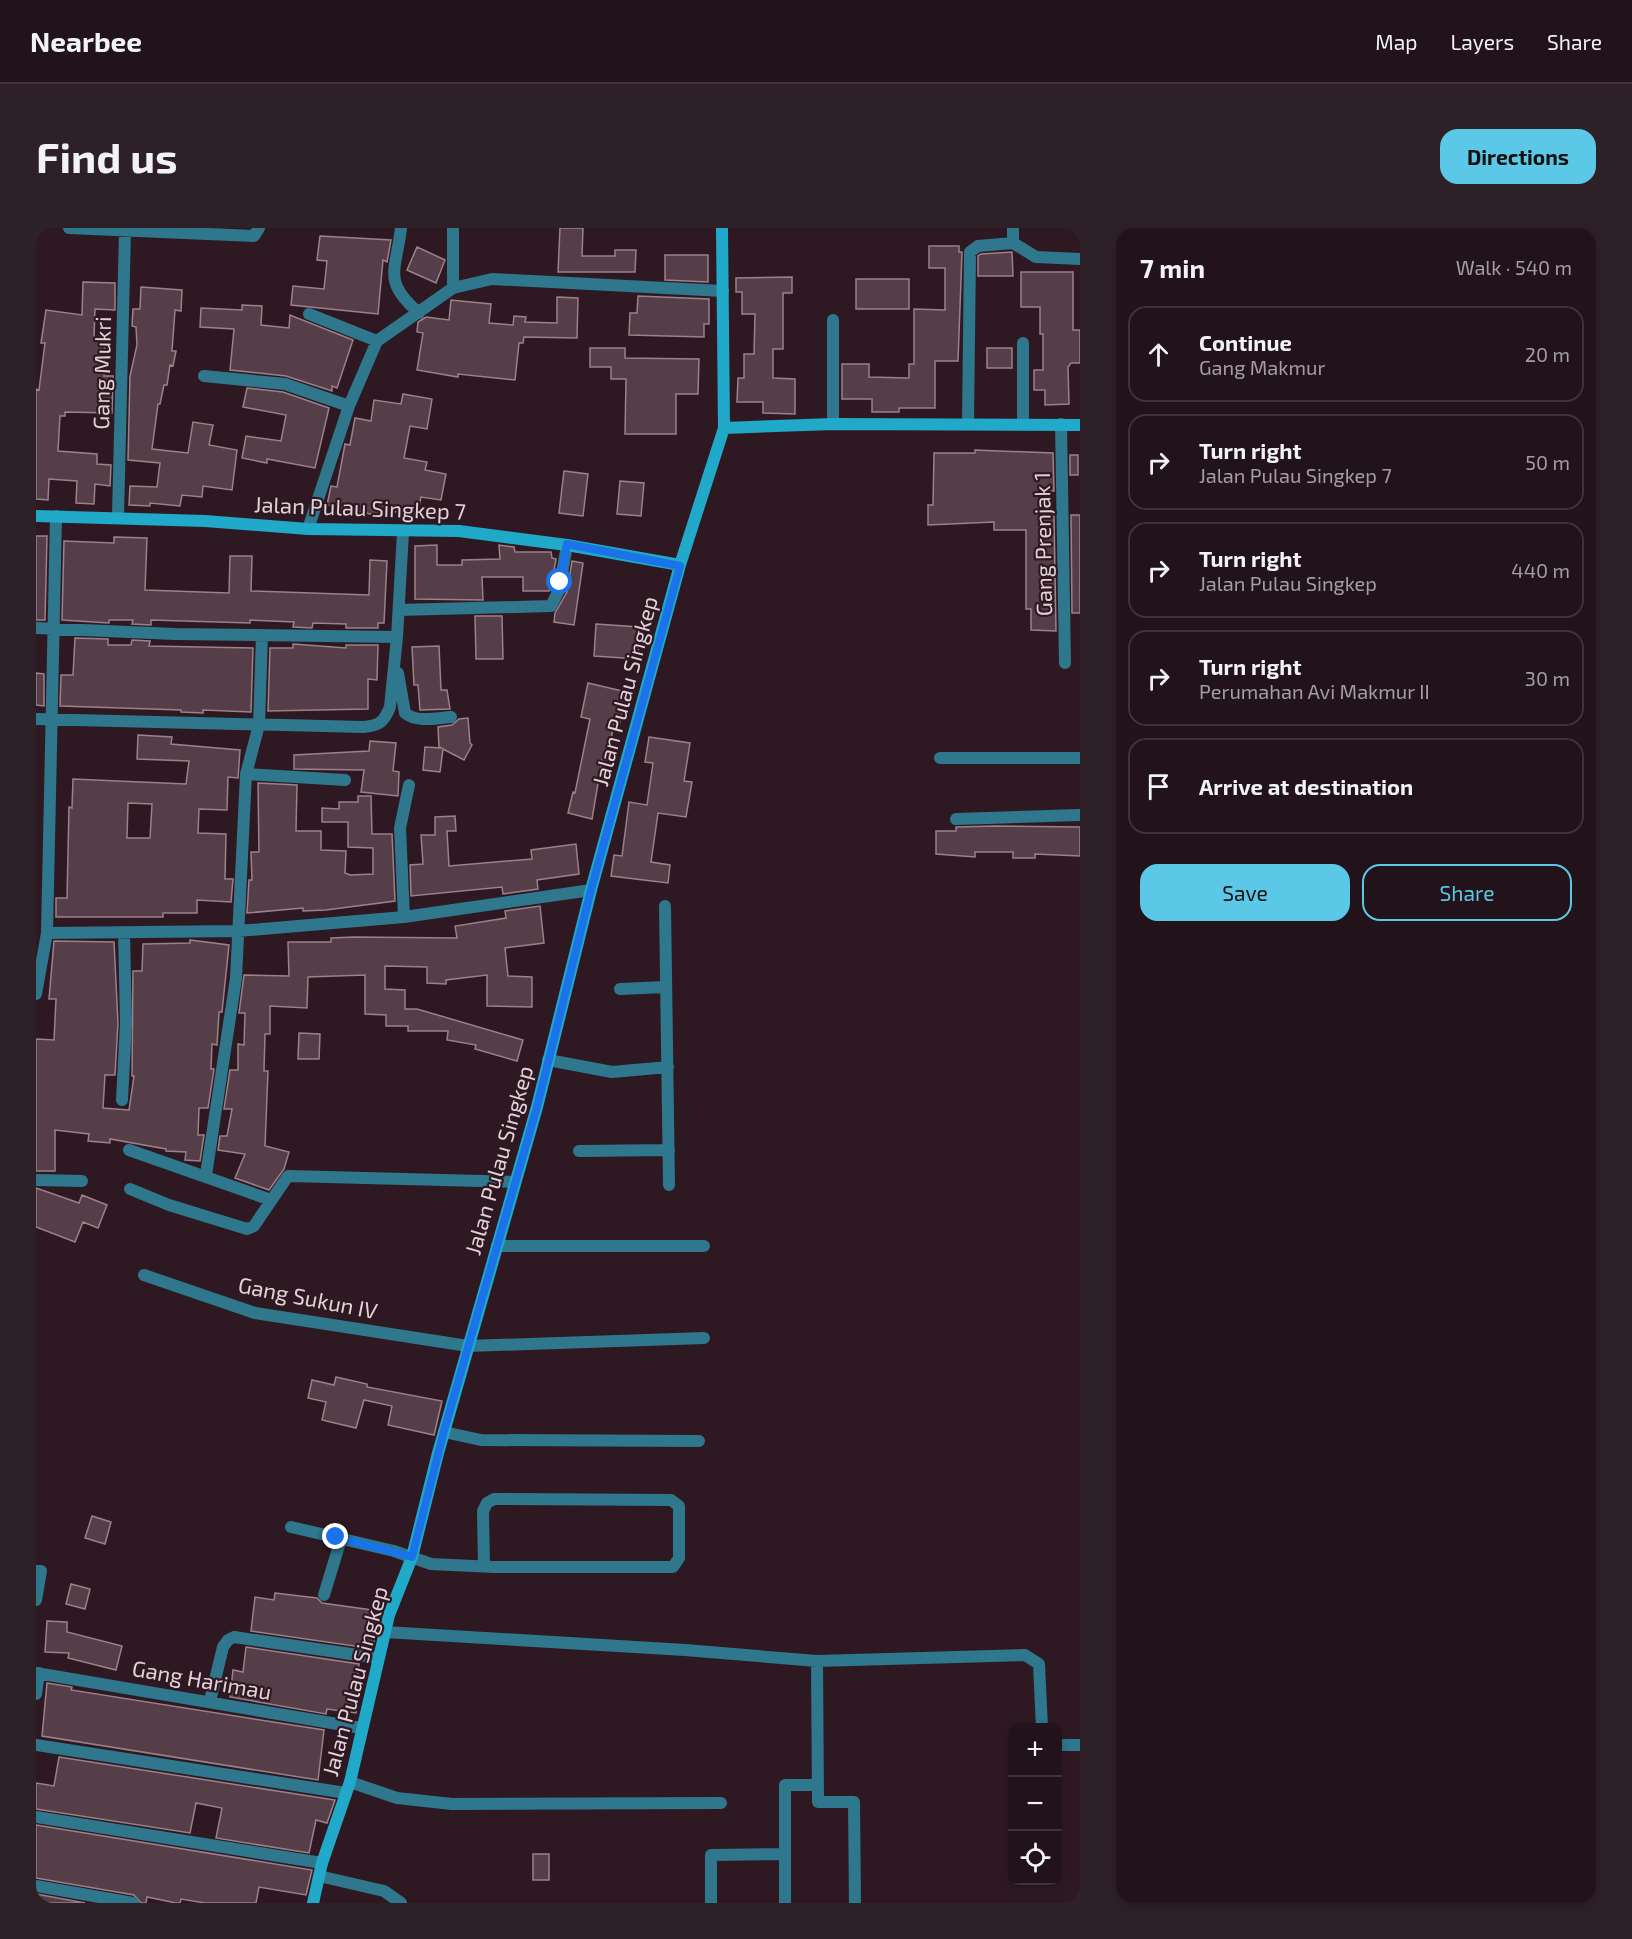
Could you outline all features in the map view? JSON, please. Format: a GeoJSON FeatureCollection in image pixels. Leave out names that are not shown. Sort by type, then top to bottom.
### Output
{"type":"FeatureCollection","features":[{"type":"Feature","properties":{"kind":"street"},"geometry":{"type":"LineString","coordinates":[[69,228],[254,236],[260,228]]}},
{"type":"Feature","properties":{"kind":"street"},"geometry":{"type":"LineString","coordinates":[[401,228],[393,283],[403,300],[419,313]]}},
{"type":"Feature","properties":{"kind":"street"},"geometry":{"type":"LineString","coordinates":[[453,228],[453,288]]}},
{"type":"Feature","properties":{"kind":"street","name":"Jalan Pulau Singkep"},"geometry":{"type":"LineString","coordinates":[[313,1903],[320,1869],[348,1788],[385,1632],[412,1557],[444,1431],[515,1182],[591,890],[680,566],[724,428],[722,228]]}},
{"type":"Feature","properties":{"kind":"street"},"geometry":{"type":"LineString","coordinates":[[1013,228],[1013,243]]}},
{"type":"Feature","properties":{"kind":"street","name":"Gang Mukri"},"geometry":{"type":"LineString","coordinates":[[118,516],[125,231]]}},
{"type":"Feature","properties":{"kind":"street"},"geometry":{"type":"LineString","coordinates":[[968,423],[970,252],[978,246],[1013,243],[1036,257],[1080,259]]}},
{"type":"Feature","properties":{"kind":"street"},"geometry":{"type":"LineString","coordinates":[[308,529],[349,406],[377,341],[453,288],[492,279],[723,291]]}},
{"type":"Feature","properties":{"kind":"street"},"geometry":{"type":"LineString","coordinates":[[309,314],[377,341]]}},
{"type":"Feature","properties":{"kind":"street"},"geometry":{"type":"LineString","coordinates":[[833,320],[833,424]]}},
{"type":"Feature","properties":{"kind":"street"},"geometry":{"type":"LineString","coordinates":[[1023,343],[1023,423]]}},
{"type":"Feature","properties":{"kind":"street"},"geometry":{"type":"LineString","coordinates":[[204,376],[285,384],[349,406]]}},
{"type":"Feature","properties":{"kind":"street"},"geometry":{"type":"LineString","coordinates":[[724,428],[833,424],[1080,425]]}},
{"type":"Feature","properties":{"kind":"street","name":"Gang Prenjak 1"},"geometry":{"type":"LineString","coordinates":[[1061,424],[1065,663]]}},
{"type":"Feature","properties":{"kind":"street","name":"Jalan Pulau Singkep 7"},"geometry":{"type":"LineString","coordinates":[[36,516],[118,516],[308,529],[459,531],[567,544],[680,566]]}},
{"type":"Feature","properties":{"kind":"street"},"geometry":{"type":"LineString","coordinates":[[36,994],[47,933],[56,516]]}},
{"type":"Feature","properties":{"kind":"street"},"geometry":{"type":"LineString","coordinates":[[36,719],[363,728],[378,725],[390,707],[398,637],[403,532]]}},
{"type":"Feature","properties":{"kind":"street"},"geometry":{"type":"LineString","coordinates":[[399,610],[551,606],[559,590],[567,544]]}},
{"type":"Feature","properties":{"kind":"street"},"geometry":{"type":"LineString","coordinates":[[36,628],[398,637]]}},
{"type":"Feature","properties":{"kind":"street"},"geometry":{"type":"LineString","coordinates":[[206,1175],[236,978],[246,774],[259,725],[262,635]]}},
{"type":"Feature","properties":{"kind":"street"},"geometry":{"type":"LineString","coordinates":[[395,657],[405,713],[420,719],[451,717]]}},
{"type":"Feature","properties":{"kind":"street"},"geometry":{"type":"LineString","coordinates":[[940,758],[1080,758]]}},
{"type":"Feature","properties":{"kind":"street"},"geometry":{"type":"LineString","coordinates":[[246,774],[345,780]]}},
{"type":"Feature","properties":{"kind":"street"},"geometry":{"type":"LineString","coordinates":[[404,917],[400,828],[409,785]]}},
{"type":"Feature","properties":{"kind":"street"},"geometry":{"type":"LineString","coordinates":[[956,819],[1080,815]]}},
{"type":"Feature","properties":{"kind":"street"},"geometry":{"type":"LineString","coordinates":[[47,933],[238,931],[404,917],[591,890]]}},
{"type":"Feature","properties":{"kind":"street"},"geometry":{"type":"LineString","coordinates":[[665,906],[669,1185]]}},
{"type":"Feature","properties":{"kind":"street"},"geometry":{"type":"LineString","coordinates":[[122,1100],[126,1023],[124,933]]}},
{"type":"Feature","properties":{"kind":"street"},"geometry":{"type":"LineString","coordinates":[[620,989],[666,987]]}},
{"type":"Feature","properties":{"kind":"street"},"geometry":{"type":"LineString","coordinates":[[548,1060],[604,1071],[668,1067]]}},
{"type":"Feature","properties":{"kind":"street"},"geometry":{"type":"LineString","coordinates":[[129,1150],[206,1175],[271,1200]]}},
{"type":"Feature","properties":{"kind":"street"},"geometry":{"type":"LineString","coordinates":[[579,1151],[669,1150]]}},
{"type":"Feature","properties":{"kind":"street"},"geometry":{"type":"LineString","coordinates":[[130,1189],[169,1205],[243,1229],[254,1226],[285,1178],[291,1176],[515,1182]]}},
{"type":"Feature","properties":{"kind":"street"},"geometry":{"type":"LineString","coordinates":[[36,1180],[81,1181]]}},
{"type":"Feature","properties":{"kind":"street"},"geometry":{"type":"LineString","coordinates":[[497,1246],[704,1246]]}},
{"type":"Feature","properties":{"kind":"street","name":"Gang Sukun IV"},"geometry":{"type":"LineString","coordinates":[[144,1275],[255,1313],[468,1346],[704,1338]]}},
{"type":"Feature","properties":{"kind":"street"},"geometry":{"type":"LineString","coordinates":[[444,1431],[491,1440],[699,1441]]}},
{"type":"Feature","properties":{"kind":"street"},"geometry":{"type":"LineString","coordinates":[[291,1527],[412,1557],[431,1564],[484,1566],[673,1567],[679,1558],[679,1506],[671,1500],[494,1499],[487,1503],[483,1511],[484,1566]]}},
{"type":"Feature","properties":{"kind":"street"},"geometry":{"type":"LineString","coordinates":[[324,1595],[341,1539]]}},
{"type":"Feature","properties":{"kind":"street"},"geometry":{"type":"LineString","coordinates":[[36,1570],[41,1571],[36,1600]]}},
{"type":"Feature","properties":{"kind":"street"},"geometry":{"type":"LineString","coordinates":[[385,1632],[685,1650],[817,1661],[1025,1655],[1039,1664],[1042,1723]]}},
{"type":"Feature","properties":{"kind":"street"},"geometry":{"type":"LineString","coordinates":[[210,1701],[223,1647],[228,1640],[243,1637],[378,1658]]}},
{"type":"Feature","properties":{"kind":"street"},"geometry":{"type":"LineString","coordinates":[[817,1661],[818,1802],[854,1802],[855,1903]]}},
{"type":"Feature","properties":{"kind":"street"},"geometry":{"type":"LineString","coordinates":[[36,1694],[38,1673]]}},
{"type":"Feature","properties":{"kind":"street","name":"Gang Harimau"},"geometry":{"type":"LineString","coordinates":[[38,1673],[361,1728]]}},
{"type":"Feature","properties":{"kind":"street"},"geometry":{"type":"LineString","coordinates":[[36,1745],[452,1804],[721,1803]]}},
{"type":"Feature","properties":{"kind":"street"},"geometry":{"type":"LineString","coordinates":[[1062,1745],[1080,1745]]}},
{"type":"Feature","properties":{"kind":"street"},"geometry":{"type":"LineString","coordinates":[[784,1903],[785,1785],[818,1785]]}},
{"type":"Feature","properties":{"kind":"street"},"geometry":{"type":"LineString","coordinates":[[36,1817],[320,1869],[384,1891],[401,1903]]}},
{"type":"Feature","properties":{"kind":"street"},"geometry":{"type":"LineString","coordinates":[[711,1903],[711,1855],[785,1854]]}},
{"type":"Feature","properties":{"kind":"street"},"geometry":{"type":"LineString","coordinates":[[36,1886],[133,1903]]}},
{"type":"Feature","properties":{"kind":"building"},"geometry":{"type":"Polygon","coordinates":[[[560,228],[583,228],[582,256],[615,256],[615,250],[636,250],[635,272],[558,272],[560,228]]]}},
{"type":"Feature","properties":{"kind":"building"},"geometry":{"type":"Polygon","coordinates":[[[320,236],[391,240],[387,262],[383,260],[378,314],[291,305],[293,286],[324,289],[327,261],[317,260],[320,236]]]}},
{"type":"Feature","properties":{"kind":"building"},"geometry":{"type":"Polygon","coordinates":[[[929,246],[959,246],[959,252],[962,252],[958,361],[935,361],[935,408],[899,408],[899,412],[872,412],[872,399],[842,399],[842,364],[869,364],[869,377],[909,378],[909,364],[914,364],[914,309],[945,310],[945,268],[929,268],[929,246]]]}},
{"type":"Feature","properties":{"kind":"building"},"geometry":{"type":"Polygon","coordinates":[[[417,247],[445,260],[436,283],[407,270],[417,247]]]}},
{"type":"Feature","properties":{"kind":"building"},"geometry":{"type":"Polygon","coordinates":[[[1012,252],[1013,276],[978,276],[978,256],[1012,252]]]}},
{"type":"Feature","properties":{"kind":"building"},"geometry":{"type":"Polygon","coordinates":[[[665,255],[708,255],[708,282],[665,280],[665,255]]]}},
{"type":"Feature","properties":{"kind":"building"},"geometry":{"type":"Polygon","coordinates":[[[1021,272],[1073,272],[1073,330],[1080,330],[1080,363],[1071,363],[1068,367],[1069,404],[1045,405],[1045,390],[1034,390],[1034,370],[1043,370],[1043,334],[1040,334],[1040,307],[1021,307],[1021,272]]]}},
{"type":"Feature","properties":{"kind":"building"},"geometry":{"type":"Polygon","coordinates":[[[792,277],[792,293],[783,293],[783,349],[773,349],[773,378],[795,379],[795,414],[763,413],[763,402],[737,402],[738,378],[744,378],[744,354],[754,354],[755,314],[742,314],[742,292],[736,292],[736,278],[792,277]]]}},
{"type":"Feature","properties":{"kind":"building"},"geometry":{"type":"Polygon","coordinates":[[[856,279],[909,279],[909,309],[856,309],[856,279]]]}},
{"type":"Feature","properties":{"kind":"building"},"geometry":{"type":"Polygon","coordinates":[[[83,282],[115,283],[115,310],[95,309],[94,338],[105,338],[104,376],[113,376],[112,413],[65,412],[65,416],[60,416],[58,451],[97,454],[97,464],[111,465],[110,486],[95,484],[94,504],[76,503],[77,481],[49,479],[48,500],[36,499],[36,389],[39,390],[45,343],[41,343],[46,310],[82,315],[83,282]]]}},
{"type":"Feature","properties":{"kind":"building"},"geometry":{"type":"Polygon","coordinates":[[[141,287],[182,290],[181,311],[175,310],[172,351],[176,351],[173,366],[170,365],[167,385],[164,385],[160,404],[158,404],[152,449],[188,453],[193,422],[213,425],[209,445],[237,450],[232,490],[203,486],[202,497],[182,495],[180,506],[150,503],[150,506],[129,505],[130,486],[157,487],[160,463],[128,460],[130,376],[137,345],[136,327],[132,326],[133,309],[140,309],[141,287]]]}},
{"type":"Feature","properties":{"kind":"building"},"geometry":{"type":"Polygon","coordinates":[[[638,296],[709,299],[709,324],[704,324],[704,337],[629,335],[630,313],[637,313],[638,296]]]}},
{"type":"Feature","properties":{"kind":"building"},"geometry":{"type":"Polygon","coordinates":[[[557,297],[578,298],[577,338],[524,337],[523,343],[519,343],[515,380],[458,374],[458,377],[417,370],[423,333],[417,332],[418,322],[426,317],[449,320],[451,300],[491,304],[489,323],[513,325],[514,316],[526,317],[525,322],[557,323],[557,297]]]}},
{"type":"Feature","properties":{"kind":"building"},"geometry":{"type":"Polygon","coordinates":[[[242,305],[262,306],[261,325],[289,328],[290,315],[353,340],[337,388],[332,386],[332,391],[286,376],[230,370],[234,329],[200,327],[201,308],[242,310],[242,305]]]}},
{"type":"Feature","properties":{"kind":"building"},"geometry":{"type":"Polygon","coordinates":[[[590,348],[625,348],[625,358],[699,359],[698,394],[676,394],[676,434],[625,434],[626,379],[611,379],[611,367],[590,367],[590,348]]]}},
{"type":"Feature","properties":{"kind":"building"},"geometry":{"type":"Polygon","coordinates":[[[987,348],[1012,348],[1012,368],[987,368],[987,348]]]}},
{"type":"Feature","properties":{"kind":"building"},"geometry":{"type":"Polygon","coordinates":[[[247,388],[283,392],[329,408],[315,468],[267,459],[267,463],[242,458],[246,436],[281,441],[286,415],[243,407],[247,388]]]}},
{"type":"Feature","properties":{"kind":"building"},"geometry":{"type":"Polygon","coordinates":[[[403,394],[432,399],[427,429],[410,426],[404,458],[427,462],[425,470],[446,474],[441,500],[421,497],[417,516],[386,510],[385,517],[327,505],[331,486],[337,487],[345,444],[350,445],[355,418],[371,421],[374,400],[401,404],[403,394]]]}},
{"type":"Feature","properties":{"kind":"building"},"geometry":{"type":"Polygon","coordinates":[[[975,450],[1053,453],[1054,491],[1051,491],[1051,515],[1054,515],[1056,631],[1031,630],[1031,609],[1026,609],[1026,530],[994,530],[994,522],[928,525],[928,505],[933,505],[934,453],[975,453],[975,450]]]}},
{"type":"Feature","properties":{"kind":"building"},"geometry":{"type":"Polygon","coordinates":[[[1070,455],[1078,455],[1078,475],[1070,475],[1070,455]]]}},
{"type":"Feature","properties":{"kind":"building"},"geometry":{"type":"Polygon","coordinates":[[[564,471],[588,474],[583,516],[559,513],[564,471]]]}},
{"type":"Feature","properties":{"kind":"building"},"geometry":{"type":"Polygon","coordinates":[[[620,481],[644,483],[641,516],[617,514],[620,481]]]}},
{"type":"Feature","properties":{"kind":"building"},"geometry":{"type":"Polygon","coordinates":[[[1071,515],[1080,515],[1080,613],[1072,613],[1071,515]]]}},
{"type":"Feature","properties":{"kind":"building"},"geometry":{"type":"Polygon","coordinates":[[[36,536],[47,536],[45,620],[36,620],[36,536]]]}},
{"type":"Feature","properties":{"kind":"building"},"geometry":{"type":"Polygon","coordinates":[[[114,537],[147,538],[145,590],[229,593],[230,556],[252,556],[251,591],[369,595],[370,560],[387,561],[384,623],[378,623],[378,628],[346,628],[346,624],[313,623],[312,628],[293,627],[294,622],[250,620],[250,623],[151,620],[151,625],[132,624],[133,620],[109,620],[109,623],[62,620],[64,541],[114,543],[114,537]]]}},
{"type":"Feature","properties":{"kind":"building"},"geometry":{"type":"Polygon","coordinates":[[[437,545],[437,565],[462,565],[462,560],[500,559],[499,545],[514,547],[515,552],[551,552],[552,558],[556,559],[551,587],[549,591],[523,591],[523,577],[482,577],[483,600],[415,599],[415,546],[437,545]]]}},
{"type":"Feature","properties":{"kind":"building"},"geometry":{"type":"Polygon","coordinates":[[[572,561],[583,563],[574,625],[554,622],[555,613],[567,592],[572,561]]]}},
{"type":"Feature","properties":{"kind":"building"},"geometry":{"type":"Polygon","coordinates":[[[475,616],[502,616],[503,659],[476,659],[475,616]]]}},
{"type":"Feature","properties":{"kind":"building"},"geometry":{"type":"Polygon","coordinates":[[[596,624],[640,627],[638,659],[594,656],[596,624]]]}},
{"type":"Feature","properties":{"kind":"building"},"geometry":{"type":"Polygon","coordinates":[[[75,638],[108,639],[108,645],[131,645],[132,640],[150,641],[149,646],[253,648],[251,712],[203,710],[203,713],[181,712],[181,710],[60,706],[61,675],[73,675],[75,638]]]}},
{"type":"Feature","properties":{"kind":"building"},"geometry":{"type":"Polygon","coordinates":[[[293,644],[346,648],[346,645],[378,645],[377,680],[368,679],[368,709],[268,711],[270,648],[293,648],[293,644]]]}},
{"type":"Feature","properties":{"kind":"building"},"geometry":{"type":"Polygon","coordinates":[[[439,646],[441,690],[447,690],[450,709],[420,710],[418,685],[414,685],[412,647],[439,646]]]}},
{"type":"Feature","properties":{"kind":"building"},"geometry":{"type":"Polygon","coordinates":[[[36,673],[44,674],[44,706],[36,705],[36,673]]]}},
{"type":"Feature","properties":{"kind":"building"},"geometry":{"type":"Polygon","coordinates":[[[588,683],[627,692],[619,726],[614,725],[606,761],[602,760],[592,819],[568,813],[573,792],[575,793],[590,719],[581,717],[588,683]]]}},
{"type":"Feature","properties":{"kind":"building"},"geometry":{"type":"Polygon","coordinates":[[[468,718],[472,745],[464,760],[443,749],[440,772],[423,770],[425,747],[442,748],[439,747],[438,727],[452,725],[459,719],[468,718]]]}},
{"type":"Feature","properties":{"kind":"building"},"geometry":{"type":"Polygon","coordinates":[[[138,735],[172,737],[171,744],[240,750],[238,778],[228,777],[227,810],[199,809],[198,833],[226,834],[225,879],[233,879],[231,902],[197,900],[197,913],[163,913],[163,917],[56,917],[56,898],[67,898],[69,807],[72,808],[73,779],[186,784],[189,761],[137,759],[138,735]],[[128,803],[127,838],[150,838],[152,804],[128,803]]]}},
{"type":"Feature","properties":{"kind":"building"},"geometry":{"type":"Polygon","coordinates":[[[649,737],[690,743],[684,781],[692,782],[686,817],[658,813],[651,862],[670,865],[668,883],[611,876],[614,855],[622,856],[629,802],[647,805],[653,763],[645,762],[649,737]]]}},
{"type":"Feature","properties":{"kind":"building"},"geometry":{"type":"Polygon","coordinates":[[[370,741],[396,743],[393,771],[399,772],[398,796],[361,792],[364,770],[294,769],[294,755],[369,751],[370,741]]]}},
{"type":"Feature","properties":{"kind":"building"},"geometry":{"type":"Polygon","coordinates":[[[258,783],[297,785],[296,831],[321,831],[321,850],[346,851],[345,873],[350,875],[373,874],[373,848],[348,847],[348,822],[322,822],[322,808],[339,809],[339,802],[358,802],[358,796],[371,796],[372,834],[392,834],[395,901],[326,910],[303,911],[303,908],[247,913],[249,880],[252,880],[251,852],[259,852],[258,783]]]}},
{"type":"Feature","properties":{"kind":"building"},"geometry":{"type":"Polygon","coordinates":[[[455,816],[456,831],[447,831],[449,866],[532,859],[531,850],[576,844],[579,874],[537,880],[538,889],[503,894],[502,887],[411,896],[410,865],[423,864],[421,835],[435,835],[435,817],[455,816]]]}},
{"type":"Feature","properties":{"kind":"building"},"geometry":{"type":"Polygon","coordinates":[[[956,827],[1080,827],[1080,856],[1035,854],[1035,858],[1013,858],[1013,852],[975,852],[975,857],[936,854],[936,831],[956,831],[956,827]]]}},
{"type":"Feature","properties":{"kind":"building"},"geometry":{"type":"Polygon","coordinates":[[[540,906],[544,943],[505,948],[508,976],[532,977],[532,1007],[487,1006],[487,975],[446,980],[446,984],[427,983],[427,967],[385,966],[385,989],[405,990],[405,1009],[417,1009],[523,1040],[517,1061],[475,1049],[476,1045],[447,1040],[448,1031],[408,1031],[408,1026],[386,1026],[386,1015],[365,1014],[365,975],[308,977],[307,1008],[270,1006],[270,1034],[265,1034],[264,1071],[268,1071],[265,1146],[289,1152],[284,1169],[269,1190],[235,1178],[245,1154],[218,1150],[220,1136],[227,1136],[232,1109],[224,1109],[230,1070],[238,1070],[238,1044],[244,1045],[245,1013],[239,1013],[244,975],[289,976],[288,942],[331,942],[331,938],[354,937],[457,938],[455,926],[506,918],[505,911],[540,906]]]}},
{"type":"Feature","properties":{"kind":"building"},"geometry":{"type":"Polygon","coordinates":[[[190,940],[229,945],[222,1012],[219,1012],[217,1045],[212,1044],[211,1069],[214,1069],[208,1108],[199,1108],[198,1135],[204,1135],[200,1161],[185,1160],[186,1152],[166,1151],[166,1149],[110,1139],[110,1143],[88,1141],[89,1134],[55,1130],[55,1171],[36,1171],[36,1039],[54,1040],[56,999],[49,999],[54,941],[114,942],[118,1023],[115,1075],[105,1075],[103,1108],[129,1110],[134,1076],[132,1076],[133,971],[142,971],[143,944],[190,943],[190,940]]]}},
{"type":"Feature","properties":{"kind":"building"},"geometry":{"type":"Polygon","coordinates":[[[299,1033],[320,1034],[319,1059],[298,1059],[299,1033]]]}},
{"type":"Feature","properties":{"kind":"building"},"geometry":{"type":"Polygon","coordinates":[[[36,1188],[79,1203],[82,1195],[107,1205],[98,1228],[83,1222],[75,1242],[36,1227],[36,1188]]]}},
{"type":"Feature","properties":{"kind":"building"},"geometry":{"type":"Polygon","coordinates":[[[336,1377],[367,1384],[367,1387],[442,1401],[434,1435],[388,1425],[392,1406],[364,1400],[356,1428],[322,1420],[326,1402],[308,1398],[312,1380],[334,1385],[336,1377]]]}},
{"type":"Feature","properties":{"kind":"building"},"geometry":{"type":"Polygon","coordinates":[[[92,1516],[111,1522],[105,1544],[85,1538],[92,1516]]]}},
{"type":"Feature","properties":{"kind":"building"},"geometry":{"type":"Polygon","coordinates":[[[71,1584],[90,1589],[85,1609],[66,1604],[71,1584]]]}},
{"type":"Feature","properties":{"kind":"building"},"geometry":{"type":"Polygon","coordinates":[[[275,1593],[317,1598],[322,1603],[379,1611],[374,1643],[362,1641],[361,1647],[251,1631],[255,1597],[274,1600],[275,1593]]]}},
{"type":"Feature","properties":{"kind":"building"},"geometry":{"type":"Polygon","coordinates":[[[47,1621],[67,1622],[67,1632],[122,1646],[116,1670],[68,1658],[69,1653],[45,1652],[47,1621]]]}},
{"type":"Feature","properties":{"kind":"building"},"geometry":{"type":"Polygon","coordinates":[[[246,1647],[359,1664],[356,1713],[327,1709],[326,1714],[230,1697],[233,1670],[243,1672],[246,1647]]]}},
{"type":"Feature","properties":{"kind":"building"},"geometry":{"type":"Polygon","coordinates":[[[47,1683],[72,1687],[71,1690],[324,1730],[318,1780],[42,1736],[47,1683]]]}},
{"type":"Feature","properties":{"kind":"building"},"geometry":{"type":"Polygon","coordinates":[[[59,1757],[335,1800],[327,1823],[316,1820],[309,1853],[216,1838],[222,1808],[196,1803],[190,1833],[36,1809],[36,1783],[54,1786],[59,1757]]]}},
{"type":"Feature","properties":{"kind":"building"},"geometry":{"type":"Polygon","coordinates":[[[36,1825],[312,1870],[306,1895],[259,1887],[256,1903],[205,1903],[181,1899],[180,1903],[176,1903],[147,1897],[146,1903],[141,1903],[134,1895],[36,1878],[36,1825]]]}},
{"type":"Feature","properties":{"kind":"building"},"geometry":{"type":"Polygon","coordinates":[[[533,1854],[549,1854],[549,1880],[533,1880],[533,1854]]]}},
{"type":"Feature","properties":{"kind":"building"},"geometry":{"type":"Polygon","coordinates":[[[36,1894],[85,1903],[36,1903],[36,1894]]]}},
{"type":"Feature","properties":{"kind":"route"},"geometry":{"type":"LineString","coordinates":[[336,1537],[412,1557],[444,1431],[537,1107],[591,890],[680,566],[567,544],[560,582]]}}]}
